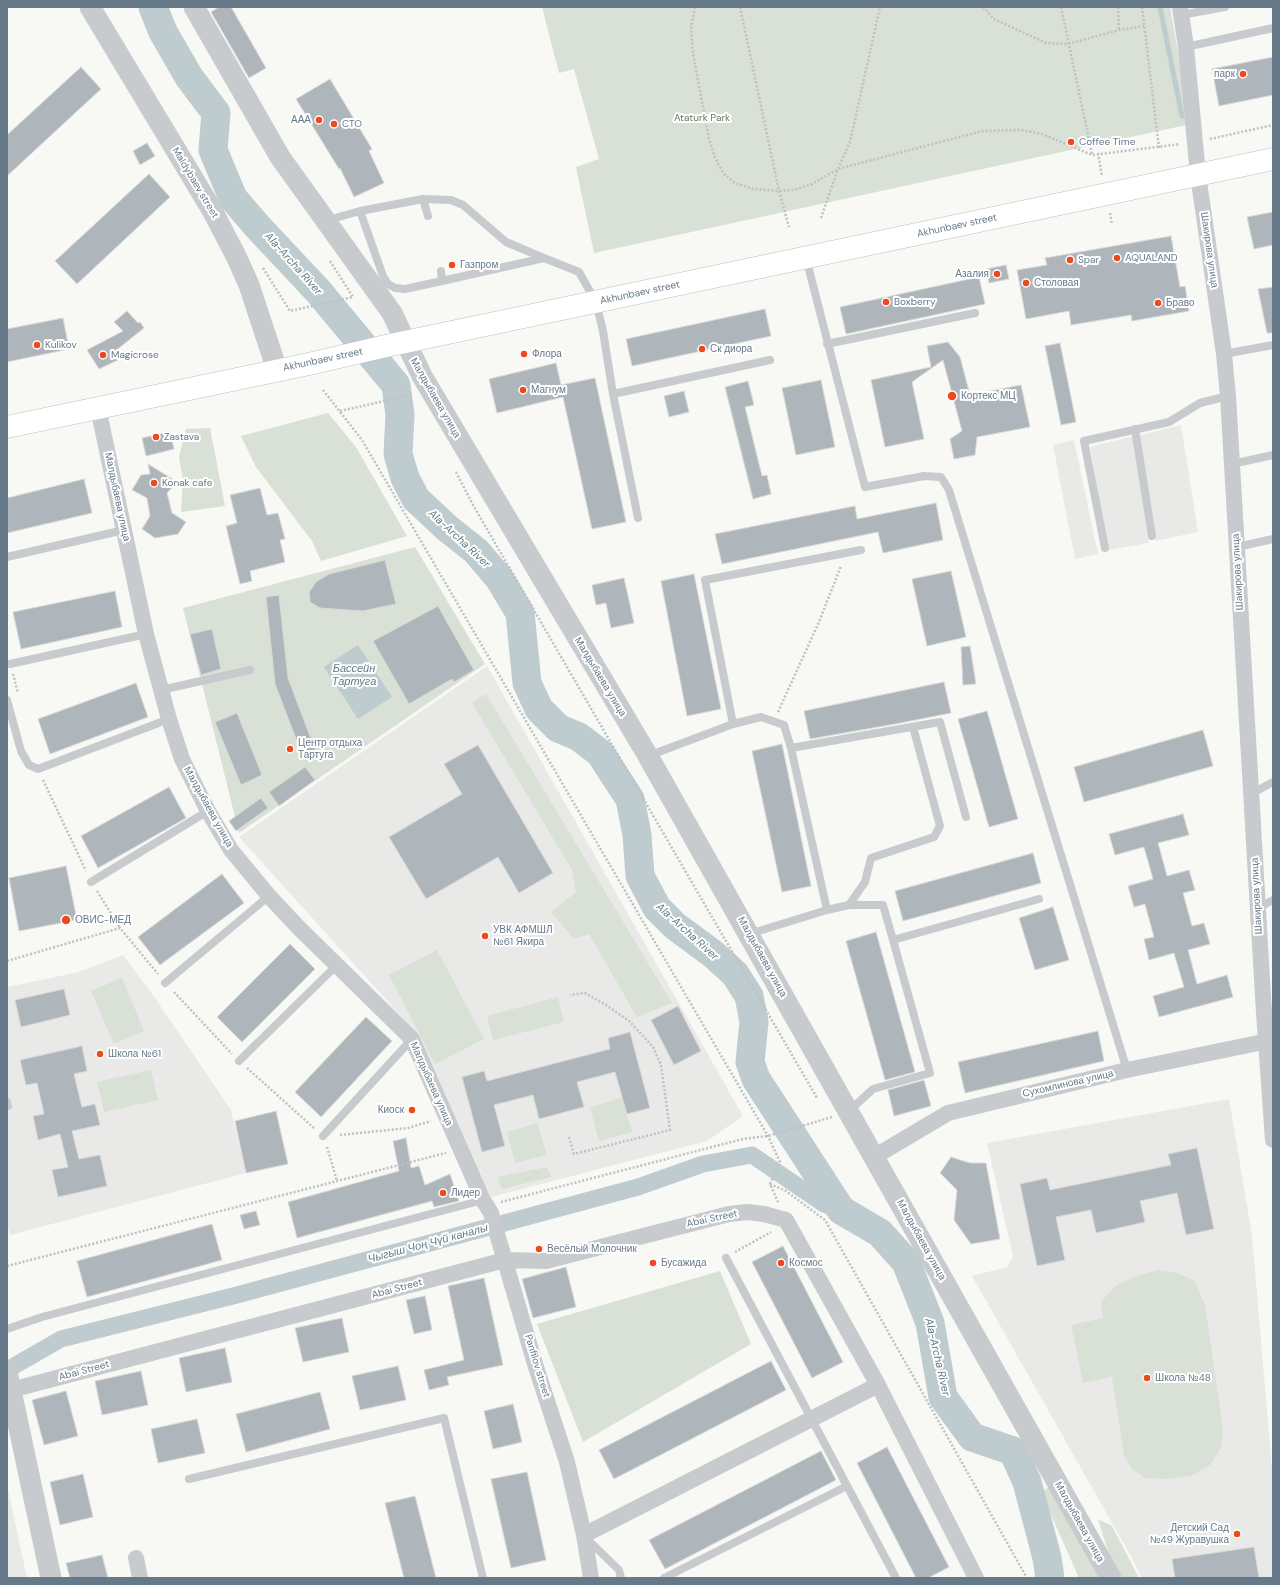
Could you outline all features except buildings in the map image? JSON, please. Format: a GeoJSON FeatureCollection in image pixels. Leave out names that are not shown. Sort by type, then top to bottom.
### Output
{"type":"FeatureCollection","features":[{"type":"Feature","properties":{"kind":"main road","name":"Akhunbaev street"},"geometry":{"type":"LineString","coordinates":[[7,428],[309,364],[395,344],[1273,159]]}},
{"type":"Feature","properties":{"kind":"street","name":"Maldybaev street"},"geometry":{"type":"LineString","coordinates":[[90,7],[212,210],[248,285],[277,370]]}},
{"type":"Feature","properties":{"kind":"street"},"geometry":{"type":"LineString","coordinates":[[194,7],[280,157],[392,313],[395,344]]}},
{"type":"Feature","properties":{"kind":"street","name":"Шакирова улица"},"geometry":{"type":"LineString","coordinates":[[1181,11],[1186,47],[1198,175],[1224,354],[1228,396],[1258,908],[1268,1010],[1273,1140]]}},
{"type":"Feature","properties":{"kind":"street","name":"Малдыбаева улица"},"geometry":{"type":"LineString","coordinates":[[395,344],[422,376],[648,756],[849,1111],[1110,1578]]}},
{"type":"Feature","properties":{"kind":"street","name":"Малдыбаева улица"},"geometry":{"type":"LineString","coordinates":[[98,408],[146,634],[169,719],[182,760],[208,811],[231,850],[269,896],[412,1039],[487,1207]]}},
{"type":"Feature","properties":{"kind":"street","name":"Сухомлинова улица"},"geometry":{"type":"LineString","coordinates":[[874,1157],[948,1113],[1127,1070],[1269,1041]]}},
{"type":"Feature","properties":{"kind":"street","name":"Panfilov street"},"geometry":{"type":"LineString","coordinates":[[487,1207],[499,1240],[535,1364],[567,1462],[584,1535],[591,1578]]}},
{"type":"Feature","properties":{"kind":"street","name":"Abai Street"},"geometry":{"type":"LineString","coordinates":[[51,1578],[9,1380],[505,1260],[546,1261],[729,1214],[747,1212],[764,1214],[781,1219]]}},
{"type":"Feature","properties":{"kind":"street"},"geometry":{"type":"LineString","coordinates":[[781,1219],[878,1384],[976,1578]]}},
{"type":"Feature","properties":{"kind":"street"},"geometry":{"type":"LineString","coordinates":[[584,1535],[878,1384]]}},
{"type":"Feature","properties":{"kind":"street"},"geometry":{"type":"LineString","coordinates":[[136,1558],[140,1578]]}},
{"type":"Feature","properties":{"kind":"lane"},"geometry":{"type":"LineString","coordinates":[[1181,11],[1224,7]]}},
{"type":"Feature","properties":{"kind":"lane"},"geometry":{"type":"LineString","coordinates":[[1186,47],[1273,28]]}},
{"type":"Feature","properties":{"kind":"lane"},"geometry":{"type":"LineString","coordinates":[[326,221],[360,211],[423,199],[451,200],[463,205],[506,242],[579,272],[596,302],[603,331],[638,518]]}},
{"type":"Feature","properties":{"kind":"lane"},"geometry":{"type":"LineString","coordinates":[[423,199],[428,216]]}},
{"type":"Feature","properties":{"kind":"lane"},"geometry":{"type":"LineString","coordinates":[[360,211],[383,276],[388,284],[395,288],[405,289],[544,258]]}},
{"type":"Feature","properties":{"kind":"lane"},"geometry":{"type":"LineString","coordinates":[[806,258],[865,487],[924,476],[941,477],[949,490],[1127,1070]]}},
{"type":"Feature","properties":{"kind":"lane"},"geometry":{"type":"LineString","coordinates":[[441,271],[442,281]]}},
{"type":"Feature","properties":{"kind":"lane"},"geometry":{"type":"LineString","coordinates":[[827,344],[975,313]]}},
{"type":"Feature","properties":{"kind":"lane"},"geometry":{"type":"LineString","coordinates":[[1224,354],[1273,345]]}},
{"type":"Feature","properties":{"kind":"lane"},"geometry":{"type":"LineString","coordinates":[[614,394],[770,360]]}},
{"type":"Feature","properties":{"kind":"lane"},"geometry":{"type":"LineString","coordinates":[[1104,548],[1084,441],[1169,422],[1200,403],[1228,396]]}},
{"type":"Feature","properties":{"kind":"lane"},"geometry":{"type":"LineString","coordinates":[[1135,429],[1152,536]]}},
{"type":"Feature","properties":{"kind":"lane"},"geometry":{"type":"LineString","coordinates":[[1232,464],[1273,455]]}},
{"type":"Feature","properties":{"kind":"lane"},"geometry":{"type":"LineString","coordinates":[[7,557],[124,530]]}},
{"type":"Feature","properties":{"kind":"lane"},"geometry":{"type":"LineString","coordinates":[[1237,547],[1273,539]]}},
{"type":"Feature","properties":{"kind":"lane"},"geometry":{"type":"LineString","coordinates":[[733,724],[705,580],[861,550]]}},
{"type":"Feature","properties":{"kind":"lane"},"geometry":{"type":"LineString","coordinates":[[10,664],[146,634]]}},
{"type":"Feature","properties":{"kind":"lane"},"geometry":{"type":"LineString","coordinates":[[161,690],[250,670]]}},
{"type":"Feature","properties":{"kind":"lane"},"geometry":{"type":"LineString","coordinates":[[7,700],[22,752],[29,766],[38,769],[169,719]]}},
{"type":"Feature","properties":{"kind":"lane"},"geometry":{"type":"LineString","coordinates":[[648,756],[733,724],[761,717],[784,725],[791,748],[826,910]]}},
{"type":"Feature","properties":{"kind":"lane"},"geometry":{"type":"LineString","coordinates":[[791,748],[940,722],[966,817]]}},
{"type":"Feature","properties":{"kind":"lane"},"geometry":{"type":"LineString","coordinates":[[849,905],[865,882],[870,858],[934,837],[940,826],[914,727]]}},
{"type":"Feature","properties":{"kind":"lane"},"geometry":{"type":"LineString","coordinates":[[1251,794],[1273,782]]}},
{"type":"Feature","properties":{"kind":"lane"},"geometry":{"type":"LineString","coordinates":[[91,882],[208,811]]}},
{"type":"Feature","properties":{"kind":"lane"},"geometry":{"type":"LineString","coordinates":[[165,982],[269,896]]}},
{"type":"Feature","properties":{"kind":"lane"},"geometry":{"type":"LineString","coordinates":[[893,940],[1039,899]]}},
{"type":"Feature","properties":{"kind":"lane"},"geometry":{"type":"LineString","coordinates":[[1258,908],[1273,900]]}},
{"type":"Feature","properties":{"kind":"lane"},"geometry":{"type":"LineString","coordinates":[[749,934],[826,910],[849,905],[883,905],[930,1073],[872,1090],[849,1111]]}},
{"type":"Feature","properties":{"kind":"lane"},"geometry":{"type":"LineString","coordinates":[[239,1061],[337,965]]}},
{"type":"Feature","properties":{"kind":"lane"},"geometry":{"type":"LineString","coordinates":[[323,1136],[412,1039]]}},
{"type":"Feature","properties":{"kind":"lane"},"geometry":{"type":"LineString","coordinates":[[7,1329],[42,1317],[487,1207]]}},
{"type":"Feature","properties":{"kind":"lane"},"geometry":{"type":"LineString","coordinates":[[726,1258],[895,1578]]}},
{"type":"Feature","properties":{"kind":"lane"},"geometry":{"type":"LineString","coordinates":[[189,1479],[444,1418],[482,1578]]}},
{"type":"Feature","properties":{"kind":"lane"},"geometry":{"type":"LineString","coordinates":[[664,1578],[847,1486]]}},
{"type":"Feature","properties":{"kind":"lane"},"geometry":{"type":"LineString","coordinates":[[584,1535],[619,1570],[621,1578]]}},
{"type":"Feature","properties":{"kind":"path"},"geometry":{"type":"LineString","coordinates":[[695,7],[691,28],[694,54],[709,139],[715,158],[724,174],[734,183],[753,189],[779,191],[794,190],[812,184],[838,169],[982,131],[1021,130],[1042,134],[1092,155],[1061,7]]}},
{"type":"Feature","properties":{"kind":"path"},"geometry":{"type":"LineString","coordinates":[[740,7],[779,191],[789,227]]}},
{"type":"Feature","properties":{"kind":"path"},"geometry":{"type":"LineString","coordinates":[[821,218],[838,169],[850,142],[880,7]]}},
{"type":"Feature","properties":{"kind":"path"},"geometry":{"type":"LineString","coordinates":[[983,7],[994,19],[1046,43],[1068,44],[1119,30],[1144,26]]}},
{"type":"Feature","properties":{"kind":"path"},"geometry":{"type":"LineString","coordinates":[[1118,7],[1119,30]]}},
{"type":"Feature","properties":{"kind":"path"},"geometry":{"type":"LineString","coordinates":[[1142,7],[1159,148]]}},
{"type":"Feature","properties":{"kind":"path"},"geometry":{"type":"LineString","coordinates":[[290,311],[352,297]]}},
{"type":"Feature","properties":{"kind":"path"},"geometry":{"type":"LineString","coordinates":[[323,390],[362,440],[768,1136],[780,1162],[770,1184],[781,1219],[726,1258]]}},
{"type":"Feature","properties":{"kind":"path"},"geometry":{"type":"LineString","coordinates":[[340,411],[414,394]]}},
{"type":"Feature","properties":{"kind":"path"},"geometry":{"type":"LineString","coordinates":[[454,470],[821,1104]]}},
{"type":"Feature","properties":{"kind":"path"},"geometry":{"type":"LineString","coordinates":[[774,722],[820,622],[842,564]]}},
{"type":"Feature","properties":{"kind":"path"},"geometry":{"type":"LineString","coordinates":[[10,664],[18,694]]}},
{"type":"Feature","properties":{"kind":"path"},"geometry":{"type":"LineString","coordinates":[[38,769],[91,882],[120,928],[165,982],[239,1061],[323,1136],[337,1181]]}},
{"type":"Feature","properties":{"kind":"path"},"geometry":{"type":"LineString","coordinates":[[7,961],[120,928]]}},
{"type":"Feature","properties":{"kind":"path"},"geometry":{"type":"LineString","coordinates":[[569,1137],[574,1154],[670,1130],[661,1065],[653,1047],[629,1021],[606,1005],[585,993],[570,995]]}},
{"type":"Feature","properties":{"kind":"path"},"geometry":{"type":"LineString","coordinates":[[487,1207],[498,1202],[742,1139],[768,1136],[829,1118],[825,1111]]}},
{"type":"Feature","properties":{"kind":"path"},"geometry":{"type":"LineString","coordinates":[[323,1136],[408,1128],[446,1117]]}},
{"type":"Feature","properties":{"kind":"path"},"geometry":{"type":"LineString","coordinates":[[7,1266],[461,1150]]}},
{"type":"Feature","properties":{"kind":"path"},"geometry":{"type":"LineString","coordinates":[[770,1184],[786,1191],[825,1220],[1027,1578]]}},
{"type":"Feature","properties":{"kind":"shaded area"},"geometry":{"type":"Polygon","coordinates":[[[1181,425],[1198,532],[1155,541],[1138,436],[1181,425]]]}},
{"type":"Feature","properties":{"kind":"shaded area"},"geometry":{"type":"Polygon","coordinates":[[[1134,436],[1149,543],[1108,550],[1090,447],[1134,436]]]}},
{"type":"Feature","properties":{"kind":"shaded area"},"geometry":{"type":"Polygon","coordinates":[[[1074,440],[1098,554],[1075,559],[1053,445],[1074,440]]]}},
{"type":"Feature","properties":{"kind":"shaded area","name":"УВК АФМШЛ №61 Якира"},"geometry":{"type":"Polygon","coordinates":[[[487,666],[743,1116],[707,1141],[491,1197],[419,1036],[239,837],[487,666]]]}},
{"type":"Feature","properties":{"kind":"shaded area","name":"Школа №61"},"geometry":{"type":"Polygon","coordinates":[[[123,955],[155,998],[231,1110],[246,1173],[10,1235],[7,1224],[7,987],[75,973],[123,955]]]}},
{"type":"Feature","properties":{"kind":"shaded area","name":"Школа №48"},"geometry":{"type":"Polygon","coordinates":[[[1229,1099],[1252,1235],[1273,1481],[1273,1578],[1142,1578],[972,1276],[1007,1267],[1013,1256],[987,1143],[1229,1099]]]}},
{"type":"Feature","properties":{"kind":"shaded area"},"geometry":{"type":"Polygon","coordinates":[[[7,1485],[27,1578],[7,1578],[7,1485]]]}},
{"type":"Feature","properties":{"kind":"green space","name":"Ataturk Park"},"geometry":{"type":"Polygon","coordinates":[[[542,7],[1170,7],[1191,124],[594,253],[576,167],[599,159],[574,69],[559,73],[542,7]]]}},
{"type":"Feature","properties":{"kind":"green space"},"geometry":{"type":"Polygon","coordinates":[[[328,413],[356,447],[407,536],[321,561],[312,541],[256,467],[241,436],[328,413]]]}},
{"type":"Feature","properties":{"kind":"green space"},"geometry":{"type":"Polygon","coordinates":[[[210,428],[225,506],[181,512],[183,480],[179,457],[186,429],[210,428]]]}},
{"type":"Feature","properties":{"kind":"green space","name":"Центр отдыха Тартуга"},"geometry":{"type":"Polygon","coordinates":[[[415,547],[485,664],[239,833],[183,608],[415,547]]]}},
{"type":"Feature","properties":{"kind":"green space"},"geometry":{"type":"Polygon","coordinates":[[[486,694],[672,1003],[637,1017],[589,934],[574,939],[551,912],[576,892],[572,870],[472,703],[486,694]]]}},
{"type":"Feature","properties":{"kind":"green space"},"geometry":{"type":"Polygon","coordinates":[[[437,950],[484,1039],[435,1064],[389,975],[437,950]]]}},
{"type":"Feature","properties":{"kind":"green space"},"geometry":{"type":"Polygon","coordinates":[[[122,978],[144,1031],[114,1044],[91,991],[122,978]]]}},
{"type":"Feature","properties":{"kind":"green space"},"geometry":{"type":"Polygon","coordinates":[[[558,997],[564,1022],[493,1040],[487,1016],[558,997]]]}},
{"type":"Feature","properties":{"kind":"green space"},"geometry":{"type":"Polygon","coordinates":[[[151,1070],[158,1100],[104,1112],[97,1082],[151,1070]]]}},
{"type":"Feature","properties":{"kind":"green space"},"geometry":{"type":"Polygon","coordinates":[[[622,1098],[632,1132],[599,1141],[590,1107],[622,1098]]]}},
{"type":"Feature","properties":{"kind":"green space"},"geometry":{"type":"Polygon","coordinates":[[[537,1123],[547,1155],[515,1163],[507,1132],[537,1123]]]}},
{"type":"Feature","properties":{"kind":"green space"},"geometry":{"type":"Polygon","coordinates":[[[547,1167],[551,1177],[502,1189],[497,1177],[547,1167]]]}},
{"type":"Feature","properties":{"kind":"green space"},"geometry":{"type":"Polygon","coordinates":[[[1158,1270],[1177,1273],[1195,1281],[1205,1305],[1223,1430],[1221,1448],[1210,1465],[1191,1476],[1167,1479],[1145,1478],[1131,1468],[1124,1455],[1112,1377],[1083,1383],[1071,1325],[1103,1318],[1101,1302],[1115,1286],[1134,1277],[1158,1270]]]}},
{"type":"Feature","properties":{"kind":"green space"},"geometry":{"type":"Polygon","coordinates":[[[720,1271],[751,1344],[583,1442],[537,1324],[720,1271]]]}},
{"type":"Feature","properties":{"kind":"green space"},"geometry":{"type":"Polygon","coordinates":[[[1049,1487],[1100,1578],[1079,1578],[1041,1492],[1049,1487]]]}},
{"type":"Feature","properties":{"kind":"green space"},"geometry":{"type":"Polygon","coordinates":[[[1098,1519],[1112,1526],[1139,1578],[1122,1578],[1110,1558],[1098,1519]]]}},
{"type":"Feature","properties":{"kind":"water","name":"Бассейн Тартуга"},"geometry":{"type":"Polygon","coordinates":[[[358,645],[392,697],[358,719],[324,667],[358,645]]]}},
{"type":"Feature","properties":{"kind":"waterway","name":"Ala-Archa River"},"geometry":{"type":"LineString","coordinates":[[153,7],[163,32],[189,77],[216,113],[213,150],[233,198],[318,291],[396,385],[400,415],[398,454],[405,478],[416,499],[447,528],[476,551],[499,578],[520,613],[527,683],[539,709],[558,728],[579,737],[600,753],[630,799],[637,835],[640,876],[657,908],[675,926],[713,954],[735,974],[749,996],[754,1022],[750,1062],[756,1079],[841,1210],[880,1233],[906,1262],[930,1323],[943,1397],[972,1437],[1013,1451],[1027,1482],[1047,1558],[1050,1578]]}},
{"type":"Feature","properties":{"kind":"waterway"},"geometry":{"type":"LineString","coordinates":[[1160,7],[1182,116]]}},
{"type":"Feature","properties":{"kind":"waterway","name":"Чыгыш Чоң Чүй каналы"},"geometry":{"type":"LineString","coordinates":[[7,1370],[61,1339],[233,1296],[638,1187],[703,1164],[752,1155],[824,1204],[841,1210]]}},
{"type":"Feature","properties":{"kind":"place","name":"парк"},"geometry":{"type":"Point","coordinates":[1243,74]}},
{"type":"Feature","properties":{"kind":"place","name":"ААА"},"geometry":{"type":"Point","coordinates":[319,120]}},
{"type":"Feature","properties":{"kind":"place","name":"CTO"},"geometry":{"type":"Point","coordinates":[334,124]}},
{"type":"Feature","properties":{"kind":"place","name":"Coffee Time"},"geometry":{"type":"Point","coordinates":[1071,142]}},
{"type":"Feature","properties":{"kind":"place","name":"AQUALAND"},"geometry":{"type":"Point","coordinates":[1117,258]}},
{"type":"Feature","properties":{"kind":"place","name":"Spar"},"geometry":{"type":"Point","coordinates":[1070,260]}},
{"type":"Feature","properties":{"kind":"place","name":"Газпром"},"geometry":{"type":"Point","coordinates":[452,265]}},
{"type":"Feature","properties":{"kind":"place","name":"Азалия"},"geometry":{"type":"Point","coordinates":[997,274]}},
{"type":"Feature","properties":{"kind":"place","name":"Столовая"},"geometry":{"type":"Point","coordinates":[1026,283]}},
{"type":"Feature","properties":{"kind":"place","name":"Boxberry"},"geometry":{"type":"Point","coordinates":[886,302]}},
{"type":"Feature","properties":{"kind":"place","name":"Браво"},"geometry":{"type":"Point","coordinates":[1158,303]}},
{"type":"Feature","properties":{"kind":"place","name":"Kulikov"},"geometry":{"type":"Point","coordinates":[37,345]}},
{"type":"Feature","properties":{"kind":"place","name":"Ск диора"},"geometry":{"type":"Point","coordinates":[702,349]}},
{"type":"Feature","properties":{"kind":"place","name":"Флора"},"geometry":{"type":"Point","coordinates":[524,354]}},
{"type":"Feature","properties":{"kind":"place","name":"Magicrose"},"geometry":{"type":"Point","coordinates":[103,355]}},
{"type":"Feature","properties":{"kind":"place","name":"Магнум"},"geometry":{"type":"Point","coordinates":[523,390]}},
{"type":"Feature","properties":{"kind":"place","name":"Кортекс МЦ"},"geometry":{"type":"Point","coordinates":[952,396]}},
{"type":"Feature","properties":{"kind":"place","name":"Zastava"},"geometry":{"type":"Point","coordinates":[156,437]}},
{"type":"Feature","properties":{"kind":"place","name":"Konak cafe"},"geometry":{"type":"Point","coordinates":[154,483]}},
{"type":"Feature","properties":{"kind":"place","name":"Центр отдыха Тартуга"},"geometry":{"type":"Point","coordinates":[290,749]}},
{"type":"Feature","properties":{"kind":"place","name":"ОВИС-МЕД"},"geometry":{"type":"Point","coordinates":[66,920]}},
{"type":"Feature","properties":{"kind":"place","name":"УВК АФМШЛ №61 Якира"},"geometry":{"type":"Point","coordinates":[485,936]}},
{"type":"Feature","properties":{"kind":"place","name":"Школа №61"},"geometry":{"type":"Point","coordinates":[100,1054]}},
{"type":"Feature","properties":{"kind":"place","name":"Киоск"},"geometry":{"type":"Point","coordinates":[412,1110]}},
{"type":"Feature","properties":{"kind":"place","name":"Лидер"},"geometry":{"type":"Point","coordinates":[443,1193]}},
{"type":"Feature","properties":{"kind":"place","name":"Весёлый Молочник"},"geometry":{"type":"Point","coordinates":[539,1249]}},
{"type":"Feature","properties":{"kind":"place","name":"Бусажида"},"geometry":{"type":"Point","coordinates":[653,1263]}},
{"type":"Feature","properties":{"kind":"place","name":"Космос"},"geometry":{"type":"Point","coordinates":[781,1263]}},
{"type":"Feature","properties":{"kind":"place","name":"Школа №48"},"geometry":{"type":"Point","coordinates":[1147,1378]}},
{"type":"Feature","properties":{"kind":"place","name":"Детский Сад №49 Журавушка"},"geometry":{"type":"Point","coordinates":[1237,1534]}}]}
